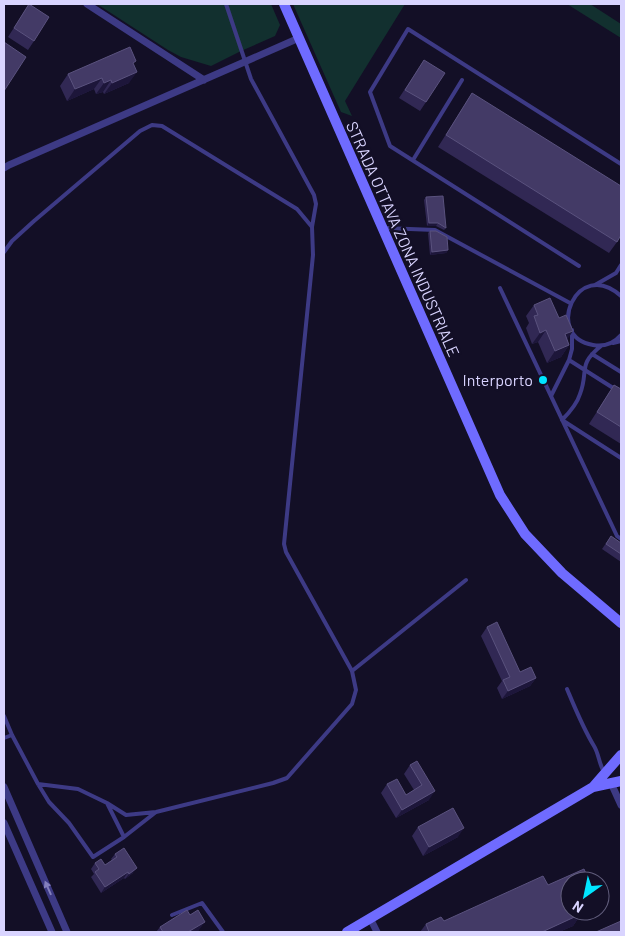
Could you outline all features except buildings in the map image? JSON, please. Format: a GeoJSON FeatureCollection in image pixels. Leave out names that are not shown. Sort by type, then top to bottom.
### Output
{"type":"FeatureCollection","features":[{"type":"Feature","properties":{"kind":"main road","name":"STRADA OTTAVA ZONA INDUSTRIALE"},"geometry":{"type":"LineString","coordinates":[[284,4],[500,495],[525,534],[556,567],[619,623]]}},
{"type":"Feature","properties":{"kind":"main road"},"geometry":{"type":"LineString","coordinates":[[347,932],[593,787],[621,755]]}},
{"type":"Feature","properties":{"kind":"main road"},"geometry":{"type":"LineString","coordinates":[[593,787],[616,782]]}},
{"type":"Feature","properties":{"kind":"street"},"geometry":{"type":"LineString","coordinates":[[87,4],[204,80]]}},
{"type":"Feature","properties":{"kind":"street"},"geometry":{"type":"LineString","coordinates":[[4,168],[299,38]]}},
{"type":"Feature","properties":{"kind":"street"},"geometry":{"type":"LineString","coordinates":[[616,782],[621,806]]}},
{"type":"Feature","properties":{"kind":"street"},"geometry":{"type":"LineString","coordinates":[[4,787],[67,932]]}},
{"type":"Feature","properties":{"kind":"street"},"geometry":{"type":"LineString","coordinates":[[4,822],[52,932]]}},
{"type":"Feature","properties":{"kind":"street"},"geometry":{"type":"LineString","coordinates":[[370,918],[377,932]]}},
{"type":"Feature","properties":{"kind":"lane"},"geometry":{"type":"LineString","coordinates":[[38,784],[78,789],[107,803],[126,815],[156,812],[274,783],[287,778],[352,704],[356,690],[352,671],[286,552],[284,544],[313,255],[312,227],[316,204],[314,196],[251,79],[226,4]]}},
{"type":"Feature","properties":{"kind":"lane"},"geometry":{"type":"LineString","coordinates":[[579,266],[390,146],[370,92],[408,29],[621,164]]}},
{"type":"Feature","properties":{"kind":"lane"},"geometry":{"type":"LineString","coordinates":[[413,160],[462,80]]}},
{"type":"Feature","properties":{"kind":"lane"},"geometry":{"type":"LineString","coordinates":[[4,252],[12,241],[140,130],[152,125],[162,126],[297,209],[312,227]]}},
{"type":"Feature","properties":{"kind":"lane"},"geometry":{"type":"LineString","coordinates":[[382,228],[435,230],[570,303]]}},
{"type":"Feature","properties":{"kind":"lane"},"geometry":{"type":"LineString","coordinates":[[602,346],[584,342],[577,337],[568,322],[570,303],[576,294],[584,288],[594,285],[616,273],[621,266]]}},
{"type":"Feature","properties":{"kind":"lane"},"geometry":{"type":"LineString","coordinates":[[594,285],[604,285],[613,289],[621,296]]}},
{"type":"Feature","properties":{"kind":"lane"},"geometry":{"type":"LineString","coordinates":[[500,288],[617,536],[621,539]]}},
{"type":"Feature","properties":{"kind":"lane"},"geometry":{"type":"LineString","coordinates":[[551,396],[569,360],[572,349],[572,330]]}},
{"type":"Feature","properties":{"kind":"lane"},"geometry":{"type":"LineString","coordinates":[[610,343],[621,335]]}},
{"type":"Feature","properties":{"kind":"lane"},"geometry":{"type":"LineString","coordinates":[[562,420],[571,411],[580,394],[583,368],[592,354],[602,346],[621,341]]}},
{"type":"Feature","properties":{"kind":"lane"},"geometry":{"type":"LineString","coordinates":[[592,354],[621,372]]}},
{"type":"Feature","properties":{"kind":"lane"},"geometry":{"type":"LineString","coordinates":[[569,360],[621,393]]}},
{"type":"Feature","properties":{"kind":"lane"},"geometry":{"type":"LineString","coordinates":[[562,420],[621,458]]}},
{"type":"Feature","properties":{"kind":"lane"},"geometry":{"type":"LineString","coordinates":[[352,671],[466,580]]}},
{"type":"Feature","properties":{"kind":"lane"},"geometry":{"type":"LineString","coordinates":[[567,689],[605,774]]}},
{"type":"Feature","properties":{"kind":"lane"},"geometry":{"type":"LineString","coordinates":[[4,716],[12,735],[49,802],[69,823],[93,858],[156,812]]}},
{"type":"Feature","properties":{"kind":"lane"},"geometry":{"type":"LineString","coordinates":[[4,738],[12,735]]}},
{"type":"Feature","properties":{"kind":"lane"},"geometry":{"type":"LineString","coordinates":[[107,803],[124,837]]}},
{"type":"Feature","properties":{"kind":"lane"},"geometry":{"type":"LineString","coordinates":[[172,915],[202,903],[223,932]]}},
{"type":"Feature","properties":{"kind":"green space"},"geometry":{"type":"Polygon","coordinates":[[[97,4],[271,4],[280,25],[275,36],[211,66],[181,57],[168,50],[97,4]]]}},
{"type":"Feature","properties":{"kind":"green space"},"geometry":{"type":"Polygon","coordinates":[[[293,4],[405,4],[345,101],[352,116],[341,112],[293,4]]]}},
{"type":"Feature","properties":{"kind":"green space"},"geometry":{"type":"Polygon","coordinates":[[[567,4],[590,4],[621,24],[621,38],[567,4]]]}},
{"type":"Feature","properties":{"kind":"place","name":"Interporto"},"geometry":{"type":"Point","coordinates":[543,380]}}]}
